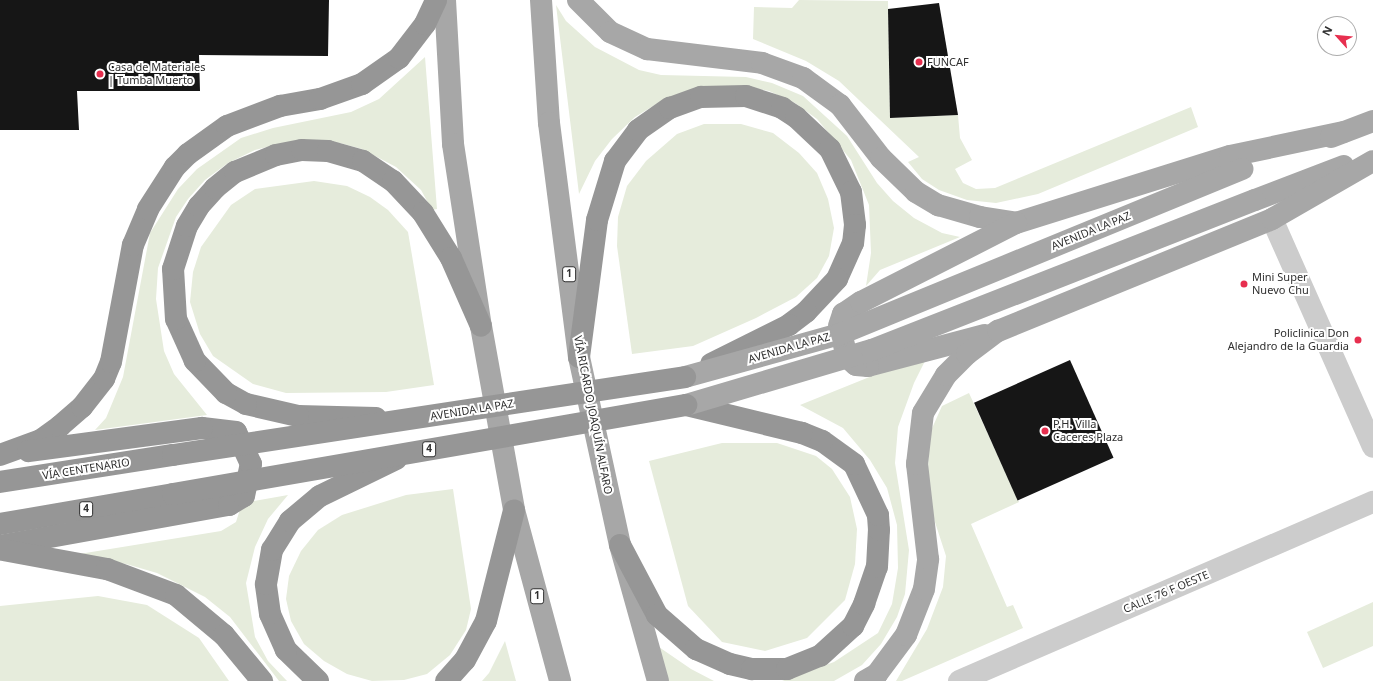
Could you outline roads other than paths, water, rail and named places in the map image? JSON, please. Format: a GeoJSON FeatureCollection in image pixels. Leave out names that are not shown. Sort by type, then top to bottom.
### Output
{"type":"FeatureCollection","features":[{"type":"Feature","properties":{"kind":"highway"},"geometry":{"type":"LineString","coordinates":[[0,456],[42,440],[82,408],[104,379],[111,362],[133,245],[148,209],[174,168],[188,154],[228,126],[280,106],[320,99],[362,84],[399,58],[425,24],[436,0]]}},
{"type":"Feature","properties":{"kind":"highway"},"geometry":{"type":"LineString","coordinates":[[580,357],[597,220],[607,179],[626,144],[654,117],[670,108],[701,97],[732,95],[764,101],[808,125],[838,161],[847,180],[854,206],[854,237],[846,264],[837,279],[790,325],[685,377]]}},
{"type":"Feature","properties":{"kind":"highway"},"geometry":{"type":"LineString","coordinates":[[411,419],[298,416],[246,404],[226,393],[208,376],[188,348],[176,319],[172,295],[173,269],[187,226],[199,206],[234,172],[276,155],[302,150],[344,154],[363,161],[393,181],[409,195],[440,237],[481,326]]}},
{"type":"Feature","properties":{"kind":"highway","name":"AVENIDA LA PAZ"},"geometry":{"type":"LineString","coordinates":[[173,455],[685,377]]}},
{"type":"Feature","properties":{"kind":"highway"},"geometry":{"type":"LineString","coordinates":[[620,545],[657,615],[696,649],[738,666],[787,669],[820,656],[853,626],[877,567],[879,552],[878,515],[854,464],[822,441],[776,425],[686,405]]}},
{"type":"Feature","properties":{"kind":"highway","name":"4"},"geometry":{"type":"LineString","coordinates":[[0,524],[686,405]]}},
{"type":"Feature","properties":{"kind":"highway"},"geometry":{"type":"LineString","coordinates":[[0,456],[202,428],[236,432],[250,464],[244,496],[229,505],[0,546]]}},
{"type":"Feature","properties":{"kind":"highway"},"geometry":{"type":"LineString","coordinates":[[318,681],[286,650],[270,614],[266,584],[272,550],[290,522],[320,496],[412,452]]}},
{"type":"Feature","properties":{"kind":"highway","name":"VÍA CENTENARIO"},"geometry":{"type":"LineString","coordinates":[[0,482],[173,455]]}},
{"type":"Feature","properties":{"kind":"highway"},"geometry":{"type":"LineString","coordinates":[[446,681],[465,660],[486,621],[514,510]]}},
{"type":"Feature","properties":{"kind":"highway"},"geometry":{"type":"LineString","coordinates":[[0,550],[107,569],[176,595],[224,635],[262,681]]}},
{"type":"Feature","properties":{"kind":"main road","name":"1"},"geometry":{"type":"LineString","coordinates":[[445,0],[453,144],[481,326],[514,510],[560,681]]}},
{"type":"Feature","properties":{"kind":"main road","name":"VÍA RICARDO JOAQUÍN ALFARO"},"geometry":{"type":"LineString","coordinates":[[541,0],[549,123],[580,357],[620,545],[658,681]]}},
{"type":"Feature","properties":{"kind":"main road"},"geometry":{"type":"LineString","coordinates":[[578,0],[610,32],[647,49],[762,63],[803,78],[840,105],[881,158],[916,192],[957,212],[1016,223]]}},
{"type":"Feature","properties":{"kind":"main road","name":"AVENIDA LA PAZ"},"geometry":{"type":"LineString","coordinates":[[685,377],[840,334],[1243,169],[1373,121]]}},
{"type":"Feature","properties":{"kind":"main road"},"geometry":{"type":"LineString","coordinates":[[1344,132],[1230,156],[1016,223],[860,302],[843,314],[839,326],[847,357],[856,365],[868,366],[998,331],[1272,219],[1373,161]]}},
{"type":"Feature","properties":{"kind":"main road","name":"4"},"geometry":{"type":"LineString","coordinates":[[686,405],[872,350],[1373,155]]}},
{"type":"Feature","properties":{"kind":"main road"},"geometry":{"type":"LineString","coordinates":[[865,681],[877,674],[906,635],[924,588],[928,558],[918,464],[923,413],[946,375],[967,354],[998,331]]}},
{"type":"Feature","properties":{"kind":"street"},"geometry":{"type":"LineString","coordinates":[[1272,219],[1373,447]]}},
{"type":"Feature","properties":{"kind":"street","name":"CALLE 76 F OESTE"},"geometry":{"type":"LineString","coordinates":[[959,681],[1373,502]]}},
{"type":"Feature","properties":{"kind":"place","name":"FUNCAF"},"geometry":{"type":"Point","coordinates":[919,62]}},
{"type":"Feature","properties":{"kind":"place","name":"Casa de Materiales | Tumba Muerto"},"geometry":{"type":"Point","coordinates":[100,74]}},
{"type":"Feature","properties":{"kind":"place","name":"Mini Super Nuevo Chu"},"geometry":{"type":"Point","coordinates":[1244,284]}},
{"type":"Feature","properties":{"kind":"place","name":"Policlinica Don Alejandro de la Guardia"},"geometry":{"type":"Point","coordinates":[1358,340]}},
{"type":"Feature","properties":{"kind":"place","name":"P.H. Villa Caceres Plaza"},"geometry":{"type":"Point","coordinates":[1045,431]}}]}
